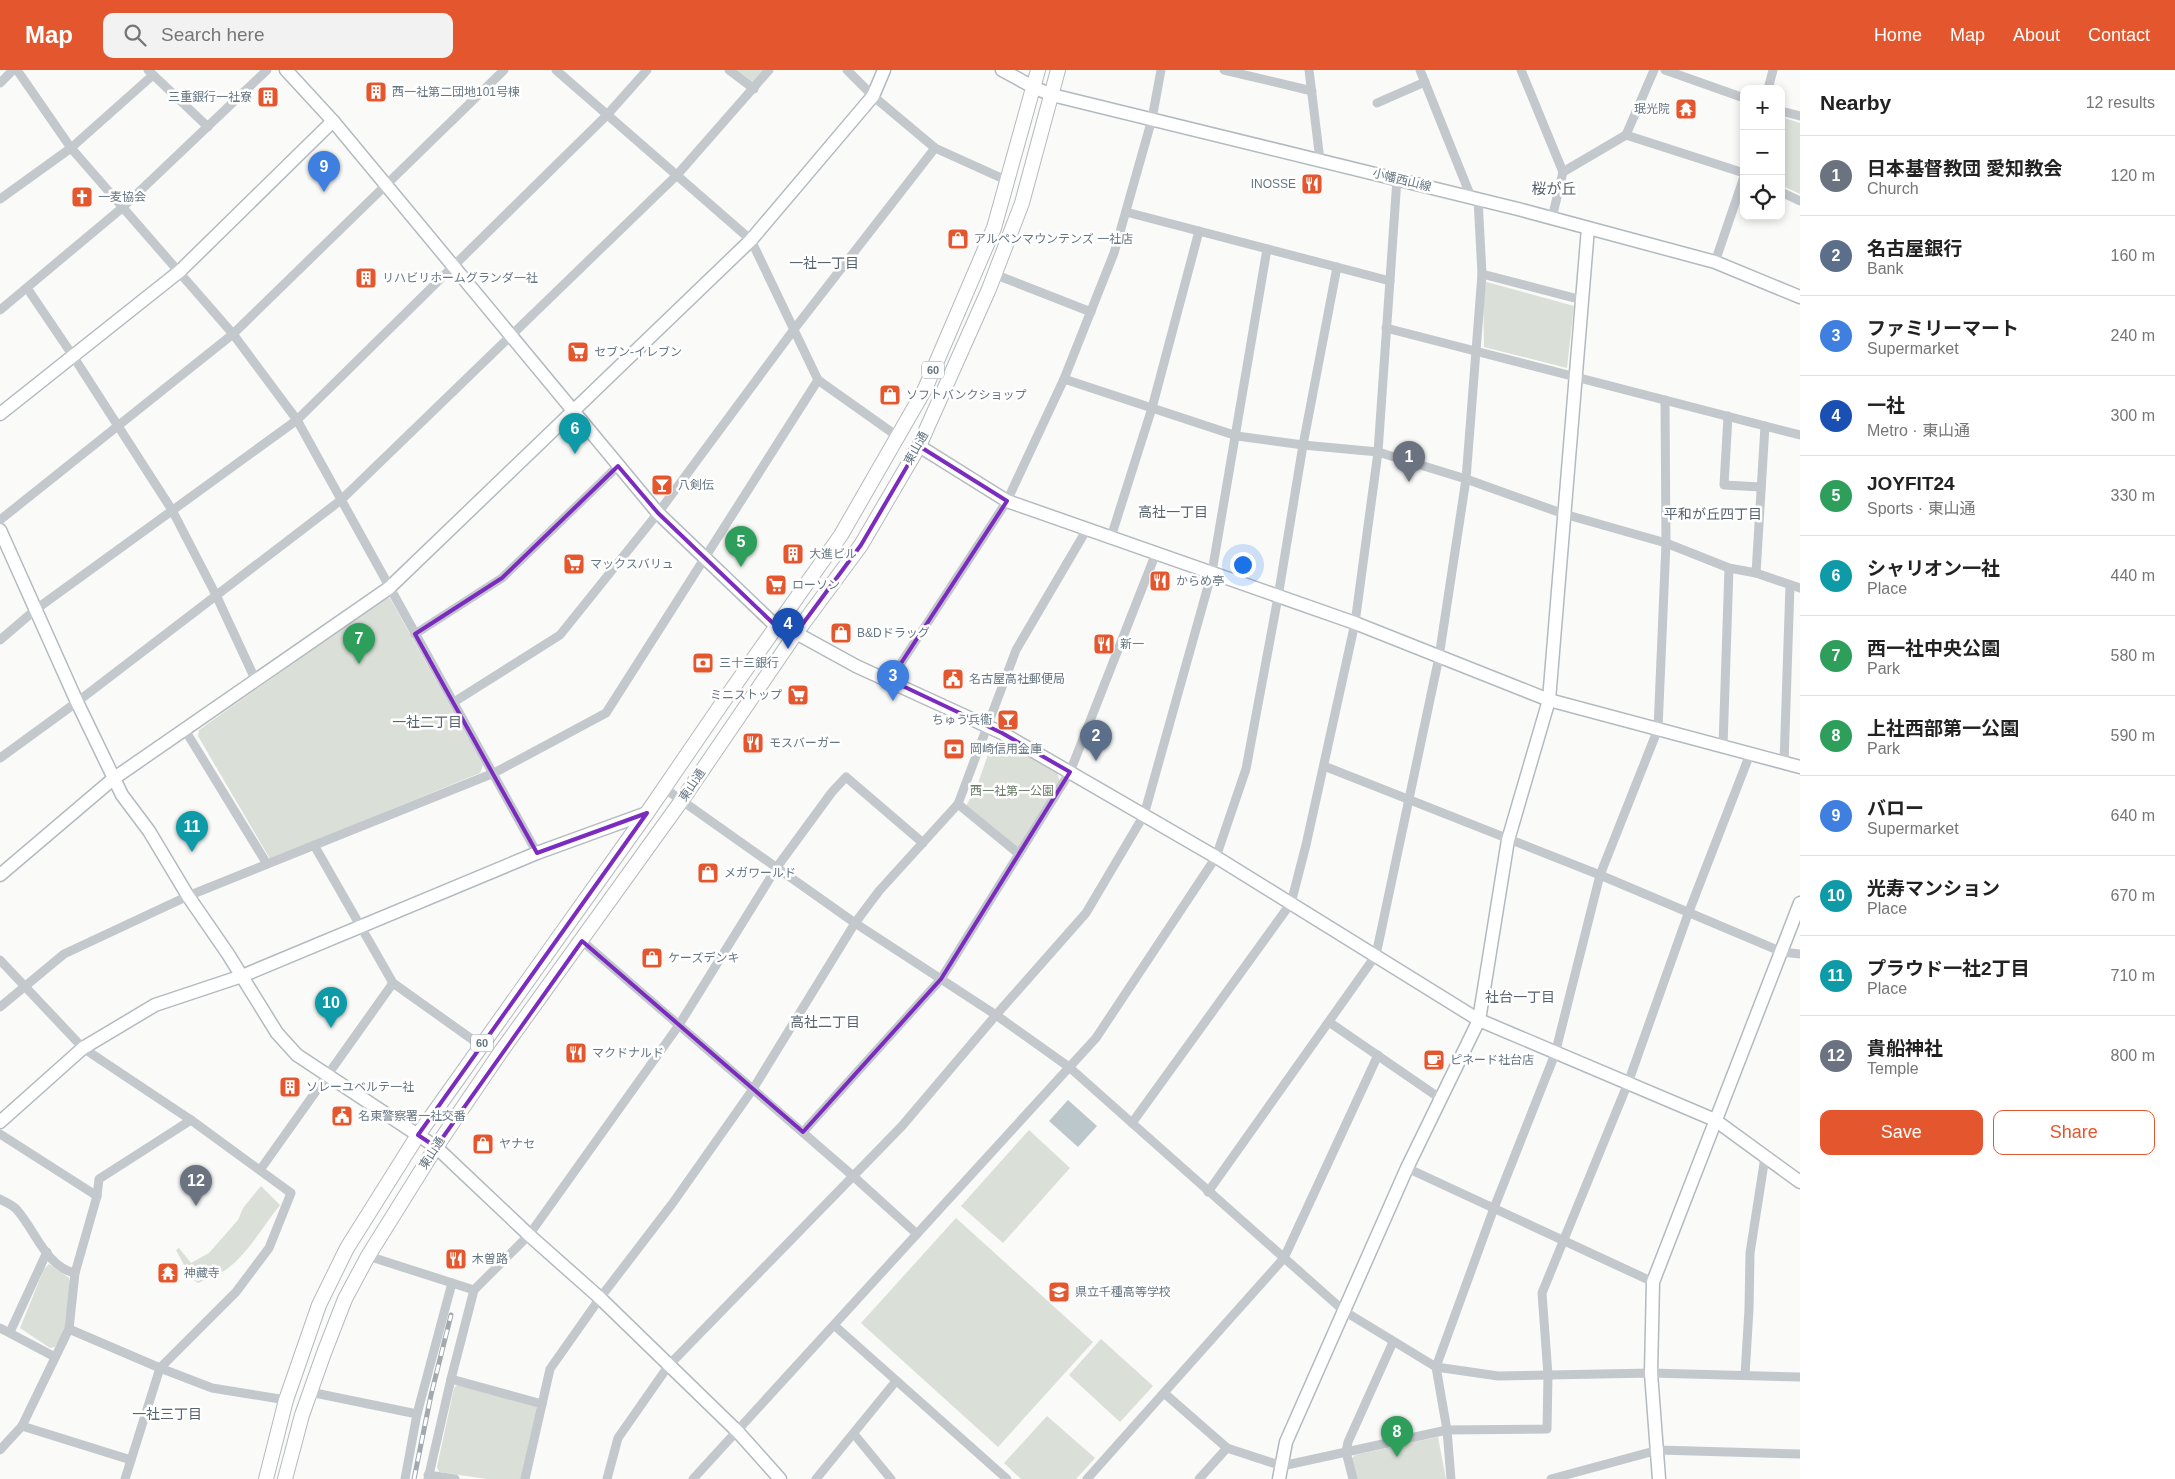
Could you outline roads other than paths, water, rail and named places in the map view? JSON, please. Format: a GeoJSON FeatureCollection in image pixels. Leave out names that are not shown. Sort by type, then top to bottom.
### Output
{"type":"FeatureCollection","features":[{"type":"Feature","properties":{"kind":"main road","name":"東山通"},"geometry":{"type":"LineString","coordinates":[[265,1479],[286,1400],[319,1305],[347,1248],[418,1135],[480,1045],[647,813],[841,535],[925,389],[994,228],[1038,70]]}},
{"type":"Feature","properties":{"kind":"main road","name":"東山通"},"geometry":{"type":"LineString","coordinates":[[284,1479],[310,1392],[345,1299],[368,1256],[436,1147],[502,1050],[582,941],[682,800],[796,633],[861,545],[919,446],[994,274],[1022,203],[1058,70]]}},
{"type":"Feature","properties":{"kind":"main road","name":"60"},"geometry":{"type":"LineString","coordinates":[[291,1479],[302,1416]]}},
{"type":"Feature","properties":{"kind":"street"},"geometry":{"type":"LineString","coordinates":[[0,82],[13,70]]}},
{"type":"Feature","properties":{"kind":"street"},"geometry":{"type":"LineString","coordinates":[[17,70],[71,148],[233,334],[297,420],[389,588],[494,773],[537,854]]}},
{"type":"Feature","properties":{"kind":"street"},"geometry":{"type":"LineString","coordinates":[[0,310],[122,208],[267,70]]}},
{"type":"Feature","properties":{"kind":"street"},"geometry":{"type":"LineString","coordinates":[[286,70],[333,121],[387,185],[658,513],[776,627],[796,633],[856,666],[987,726],[1070,772],[1216,857],[1478,1020],[1715,1120],[1800,1182]]}},
{"type":"Feature","properties":{"kind":"street"},"geometry":{"type":"LineString","coordinates":[[0,520],[233,334],[504,70]]}},
{"type":"Feature","properties":{"kind":"street"},"geometry":{"type":"LineString","coordinates":[[556,70],[751,240],[795,328],[818,380],[897,436]]}},
{"type":"Feature","properties":{"kind":"street"},"geometry":{"type":"LineString","coordinates":[[0,640],[35,610],[297,420],[607,115],[648,70]]}},
{"type":"Feature","properties":{"kind":"street"},"geometry":{"type":"LineString","coordinates":[[729,70],[754,89]]}},
{"type":"Feature","properties":{"kind":"street"},"geometry":{"type":"LineString","coordinates":[[0,758],[77,702],[341,500],[677,176],[769,70]]}},
{"type":"Feature","properties":{"kind":"street"},"geometry":{"type":"LineString","coordinates":[[847,70],[873,96],[935,148],[1008,181]]}},
{"type":"Feature","properties":{"kind":"street"},"geometry":{"type":"LineString","coordinates":[[0,875],[114,779],[389,588],[751,240],[873,96],[884,70]]}},
{"type":"Feature","properties":{"kind":"street","name":"小幡西山線"},"geometry":{"type":"LineString","coordinates":[[1002,70],[1052,95],[1475,198],[1715,262],[1800,297]]}},
{"type":"Feature","properties":{"kind":"street"},"geometry":{"type":"LineString","coordinates":[[890,680],[1007,501],[1064,379],[1114,253],[1152,120],[1162,70]]}},
{"type":"Feature","properties":{"kind":"street"},"geometry":{"type":"LineString","coordinates":[[1224,70],[1312,91]]}},
{"type":"Feature","properties":{"kind":"street"},"geometry":{"type":"LineString","coordinates":[[1309,70],[1320,160]]}},
{"type":"Feature","properties":{"kind":"street"},"geometry":{"type":"LineString","coordinates":[[1208,1192],[1376,956],[1439,657],[1466,479],[1482,274],[1475,198],[1420,70]]}},
{"type":"Feature","properties":{"kind":"street"},"geometry":{"type":"LineString","coordinates":[[1521,70],[1563,172],[1552,218]]}},
{"type":"Feature","properties":{"kind":"street"},"geometry":{"type":"LineString","coordinates":[[1563,172],[1626,135],[1654,70]]}},
{"type":"Feature","properties":{"kind":"street"},"geometry":{"type":"LineString","coordinates":[[1665,70],[1740,97]]}},
{"type":"Feature","properties":{"kind":"street"},"geometry":{"type":"LineString","coordinates":[[1769,85],[1773,70]]}},
{"type":"Feature","properties":{"kind":"street"},"geometry":{"type":"LineString","coordinates":[[0,199],[71,148],[151,72],[208,127]]}},
{"type":"Feature","properties":{"kind":"street"},"geometry":{"type":"LineString","coordinates":[[1377,102],[1425,82]]}},
{"type":"Feature","properties":{"kind":"street"},"geometry":{"type":"LineString","coordinates":[[1785,112],[1800,116]]}},
{"type":"Feature","properties":{"kind":"street"},"geometry":{"type":"LineString","coordinates":[[0,414],[180,271],[333,121]]}},
{"type":"Feature","properties":{"kind":"street"},"geometry":{"type":"LineString","coordinates":[[1626,135],[1740,174]]}},
{"type":"Feature","properties":{"kind":"street"},"geometry":{"type":"LineString","coordinates":[[454,702],[560,635],[658,513],[795,328],[935,148]]}},
{"type":"Feature","properties":{"kind":"street"},"geometry":{"type":"LineString","coordinates":[[1132,1123],[1291,903],[1306,845],[1355,624],[1378,452],[1397,179]]}},
{"type":"Feature","properties":{"kind":"street"},"geometry":{"type":"LineString","coordinates":[[1715,262],[1740,187]]}},
{"type":"Feature","properties":{"kind":"street"},"geometry":{"type":"LineString","coordinates":[[1785,194],[1800,201]]}},
{"type":"Feature","properties":{"kind":"street"},"geometry":{"type":"LineString","coordinates":[[1126,212],[1390,281]]}},
{"type":"Feature","properties":{"kind":"street"},"geometry":{"type":"LineString","coordinates":[[1279,1479],[1286,1442],[1407,1168],[1478,1020],[1508,840],[1549,700],[1588,228]]}},
{"type":"Feature","properties":{"kind":"street"},"geometry":{"type":"LineString","coordinates":[[1112,538],[1152,408],[1199,231]]}},
{"type":"Feature","properties":{"kind":"street"},"geometry":{"type":"LineString","coordinates":[[607,1479],[618,1438],[668,1366],[902,1126],[996,1014],[1086,913],[1144,815],[1212,572],[1268,249]]}},
{"type":"Feature","properties":{"kind":"street"},"geometry":{"type":"LineString","coordinates":[[693,1479],[835,1326],[1096,1038],[1216,857],[1246,769],[1336,267]]}},
{"type":"Feature","properties":{"kind":"street"},"geometry":{"type":"LineString","coordinates":[[994,274],[1091,312]]}},
{"type":"Feature","properties":{"kind":"street"},"geometry":{"type":"LineString","coordinates":[[1482,274],[1582,300]]}},
{"type":"Feature","properties":{"kind":"street"},"geometry":{"type":"LineString","coordinates":[[27,288],[74,356],[172,510],[216,595],[256,681]]}},
{"type":"Feature","properties":{"kind":"street"},"geometry":{"type":"LineString","coordinates":[[1386,328],[1800,435]]}},
{"type":"Feature","properties":{"kind":"street"},"geometry":{"type":"LineString","coordinates":[[1064,379],[1237,436],[1303,446],[1378,452],[1466,479],[1564,514],[1666,543],[1729,568],[1756,573],[1800,588]]}},
{"type":"Feature","properties":{"kind":"street"},"geometry":{"type":"LineString","coordinates":[[0,1006],[64,954],[188,896],[494,773],[606,714],[818,380]]}},
{"type":"Feature","properties":{"kind":"street"},"geometry":{"type":"LineString","coordinates":[[1451,1479],[1447,1430],[1436,1367],[1494,1208],[1555,1054],[1600,875],[1658,729],[1666,543],[1665,400]]}},
{"type":"Feature","properties":{"kind":"street"},"geometry":{"type":"LineString","coordinates":[[1728,416],[1724,485],[1761,487]]}},
{"type":"Feature","properties":{"kind":"street"},"geometry":{"type":"LineString","coordinates":[[1756,573],[1765,426]]}},
{"type":"Feature","properties":{"kind":"street"},"geometry":{"type":"LineString","coordinates":[[919,446],[1007,501],[1355,624],[1549,700],[1800,767]]}},
{"type":"Feature","properties":{"kind":"street"},"geometry":{"type":"LineString","coordinates":[[415,634],[502,578],[618,466]]}},
{"type":"Feature","properties":{"kind":"street"},"geometry":{"type":"LineString","coordinates":[[525,1479],[550,1369],[600,1298],[672,1204],[753,1089],[855,923],[879,891],[958,804],[1016,650],[1087,529]]}},
{"type":"Feature","properties":{"kind":"street"},"geometry":{"type":"LineString","coordinates":[[0,530],[77,702],[122,795],[149,831],[188,896],[242,976],[277,1033],[297,1055],[436,1147],[529,1236],[600,1298],[738,1432],[780,1479]]}},
{"type":"Feature","properties":{"kind":"street"},"geometry":{"type":"LineString","coordinates":[[803,1132],[941,979],[1070,772],[1156,553]]}},
{"type":"Feature","properties":{"kind":"street"},"geometry":{"type":"LineString","coordinates":[[1722,746],[1729,568]]}},
{"type":"Feature","properties":{"kind":"street"},"geometry":{"type":"LineString","coordinates":[[1784,763],[1790,585]]}},
{"type":"Feature","properties":{"kind":"street"},"geometry":{"type":"LineString","coordinates":[[185,730],[267,864]]}},
{"type":"Feature","properties":{"kind":"street"},"geometry":{"type":"LineString","coordinates":[[1164,1393],[1227,1448],[1282,1466],[1447,1430],[1547,1429],[1548,1375],[1542,1293],[1628,1084],[1688,914],[1750,754]]}},
{"type":"Feature","properties":{"kind":"street"},"geometry":{"type":"LineString","coordinates":[[1324,766],[1600,875],[1688,914],[1782,952],[1800,954]]}},
{"type":"Feature","properties":{"kind":"street"},"geometry":{"type":"LineString","coordinates":[[455,1479],[428,1477],[474,1290],[529,1236],[679,1025],[778,867],[832,792],[846,777],[923,843]]}},
{"type":"Feature","properties":{"kind":"street"},"geometry":{"type":"LineString","coordinates":[[664,788],[855,923],[996,1014],[1069,1067],[1344,1311],[1436,1367],[1498,1376],[1651,1373],[1800,1377]]}},
{"type":"Feature","properties":{"kind":"street"},"geometry":{"type":"LineString","coordinates":[[958,804],[1019,854]]}},
{"type":"Feature","properties":{"kind":"street"},"geometry":{"type":"LineString","coordinates":[[0,1122],[84,1048],[155,1005],[242,976],[537,854],[647,813]]}},
{"type":"Feature","properties":{"kind":"street"},"geometry":{"type":"LineString","coordinates":[[314,845],[393,983],[480,1045]]}},
{"type":"Feature","properties":{"kind":"street"},"geometry":{"type":"LineString","coordinates":[[1659,1479],[1651,1373],[1653,1282],[1800,903]]}},
{"type":"Feature","properties":{"kind":"street"},"geometry":{"type":"LineString","coordinates":[[582,941],[803,1132],[917,1234]]}},
{"type":"Feature","properties":{"kind":"street"},"geometry":{"type":"LineString","coordinates":[[0,960],[84,1048],[191,1120],[291,1193],[269,1248],[236,1292],[160,1368],[125,1479]]}},
{"type":"Feature","properties":{"kind":"street"},"geometry":{"type":"LineString","coordinates":[[260,1170],[393,983]]}},
{"type":"Feature","properties":{"kind":"street"},"geometry":{"type":"LineString","coordinates":[[1329,1022],[1441,1099]]}},
{"type":"Feature","properties":{"kind":"street"},"geometry":{"type":"LineString","coordinates":[[1087,1479],[1284,1258],[1378,1055]]}},
{"type":"Feature","properties":{"kind":"street"},"geometry":{"type":"LineString","coordinates":[[0,1450],[22,1426],[70,1329],[75,1273],[97,1196],[99,1179],[191,1120]]}},
{"type":"Feature","properties":{"kind":"street"},"geometry":{"type":"LineString","coordinates":[[0,1134],[97,1196]]}},
{"type":"Feature","properties":{"kind":"street"},"geometry":{"type":"LineString","coordinates":[[1745,1375],[1750,1253],[1765,1157]]}},
{"type":"Feature","properties":{"kind":"street"},"geometry":{"type":"LineString","coordinates":[[1407,1168],[1563,1242],[1653,1282]]}},
{"type":"Feature","properties":{"kind":"street"},"geometry":{"type":"LineString","coordinates":[[0,1199],[16,1208],[53,1261],[66,1271],[75,1273]]}},
{"type":"Feature","properties":{"kind":"street"},"geometry":{"type":"LineString","coordinates":[[10,1332],[47,1252]]}},
{"type":"Feature","properties":{"kind":"street"},"geometry":{"type":"LineString","coordinates":[[368,1256],[474,1290]]}},
{"type":"Feature","properties":{"kind":"street"},"geometry":{"type":"LineString","coordinates":[[404,1479],[417,1414],[452,1283]]}},
{"type":"Feature","properties":{"kind":"street"},"geometry":{"type":"LineString","coordinates":[[835,1326],[1007,1479]]}},
{"type":"Feature","properties":{"kind":"street"},"geometry":{"type":"LineString","coordinates":[[0,1328],[55,1357]]}},
{"type":"Feature","properties":{"kind":"street"},"geometry":{"type":"LineString","coordinates":[[70,1329],[212,1388],[286,1400]]}},
{"type":"Feature","properties":{"kind":"street"},"geometry":{"type":"LineString","coordinates":[[1353,1479],[1346,1452],[1348,1442],[1394,1342]]}},
{"type":"Feature","properties":{"kind":"street"},"geometry":{"type":"LineString","coordinates":[[451,1379],[542,1404]]}},
{"type":"Feature","properties":{"kind":"street"},"geometry":{"type":"LineString","coordinates":[[816,1479],[896,1381]]}},
{"type":"Feature","properties":{"kind":"street"},"geometry":{"type":"LineString","coordinates":[[310,1392],[417,1414]]}},
{"type":"Feature","properties":{"kind":"street"},"geometry":{"type":"LineString","coordinates":[[22,1426],[131,1460]]}},
{"type":"Feature","properties":{"kind":"street"},"geometry":{"type":"LineString","coordinates":[[854,1434],[891,1479]]}},
{"type":"Feature","properties":{"kind":"street"},"geometry":{"type":"LineString","coordinates":[[1198,1479],[1227,1448]]}},
{"type":"Feature","properties":{"kind":"street"},"geometry":{"type":"LineString","coordinates":[[1551,1479],[1658,1450],[1800,1454]]}},
{"type":"Feature","properties":{"kind":"railway"},"geometry":{"type":"LineString","coordinates":[[414,1479],[431,1395],[451,1315]]}},
{"type":"Feature","properties":{"kind":"place","name":"西一社第二団地101号棟"},"geometry":{"type":"Point","coordinates":[376,92]}},
{"type":"Feature","properties":{"kind":"place","name":"三重銀行一社寮"},"geometry":{"type":"Point","coordinates":[268,97]}},
{"type":"Feature","properties":{"kind":"place","name":"珉光院"},"geometry":{"type":"Point","coordinates":[1686,109]}},
{"type":"Feature","properties":{"kind":"place","name":"INOSSE"},"geometry":{"type":"Point","coordinates":[1312,184]}},
{"type":"Feature","properties":{"kind":"place","name":"バロー"},"geometry":{"type":"Point","coordinates":[324,192]}},
{"type":"Feature","properties":{"kind":"place","name":"一麦協会"},"geometry":{"type":"Point","coordinates":[82,197]}},
{"type":"Feature","properties":{"kind":"place","name":"アルペンマウンテンズ 一社店"},"geometry":{"type":"Point","coordinates":[958,239]}},
{"type":"Feature","properties":{"kind":"place","name":"リハビリホームグランダ一社"},"geometry":{"type":"Point","coordinates":[366,278]}},
{"type":"Feature","properties":{"kind":"place","name":"セブン-イレブン"},"geometry":{"type":"Point","coordinates":[578,352]}},
{"type":"Feature","properties":{"kind":"place","name":"ソフトバンクショップ"},"geometry":{"type":"Point","coordinates":[890,395]}},
{"type":"Feature","properties":{"kind":"place","name":"シャリオン一社"},"geometry":{"type":"Point","coordinates":[575,454]}},
{"type":"Feature","properties":{"kind":"place","name":"日本基督教団 愛知教会"},"geometry":{"type":"Point","coordinates":[1409,482]}},
{"type":"Feature","properties":{"kind":"place","name":"八剣伝"},"geometry":{"type":"Point","coordinates":[662,485]}},
{"type":"Feature","properties":{"kind":"place","name":"大進ビル"},"geometry":{"type":"Point","coordinates":[793,554]}},
{"type":"Feature","properties":{"kind":"place","name":"マックスバリュ"},"geometry":{"type":"Point","coordinates":[574,564]}},
{"type":"Feature","properties":{"kind":"place","name":"JOYFIT24"},"geometry":{"type":"Point","coordinates":[741,567]}},
{"type":"Feature","properties":{"kind":"place","name":"からめ亭"},"geometry":{"type":"Point","coordinates":[1160,581]}},
{"type":"Feature","properties":{"kind":"place","name":"ローソン"},"geometry":{"type":"Point","coordinates":[776,585]}},
{"type":"Feature","properties":{"kind":"place","name":"B&Dドラッグ"},"geometry":{"type":"Point","coordinates":[841,633]}},
{"type":"Feature","properties":{"kind":"place","name":"新一"},"geometry":{"type":"Point","coordinates":[1104,644]}},
{"type":"Feature","properties":{"kind":"place","name":"一社"},"geometry":{"type":"Point","coordinates":[788,649]}},
{"type":"Feature","properties":{"kind":"place","name":"三十三銀行"},"geometry":{"type":"Point","coordinates":[703,663]}},
{"type":"Feature","properties":{"kind":"place","name":"西一社中央公園"},"geometry":{"type":"Point","coordinates":[359,664]}},
{"type":"Feature","properties":{"kind":"place","name":"名古屋高社郵便局"},"geometry":{"type":"Point","coordinates":[953,679]}},
{"type":"Feature","properties":{"kind":"place","name":"ミニストップ"},"geometry":{"type":"Point","coordinates":[798,695]}},
{"type":"Feature","properties":{"kind":"place","name":"ファミリーマート"},"geometry":{"type":"Point","coordinates":[893,701]}},
{"type":"Feature","properties":{"kind":"place","name":"ちゅう兵衞"},"geometry":{"type":"Point","coordinates":[1008,720]}},
{"type":"Feature","properties":{"kind":"place","name":"モスバーガー"},"geometry":{"type":"Point","coordinates":[753,743]}},
{"type":"Feature","properties":{"kind":"place","name":"岡崎信用金庫"},"geometry":{"type":"Point","coordinates":[954,749]}},
{"type":"Feature","properties":{"kind":"place","name":"名古屋銀行"},"geometry":{"type":"Point","coordinates":[1096,761]}},
{"type":"Feature","properties":{"kind":"place","name":"プラウド一社2丁目"},"geometry":{"type":"Point","coordinates":[192,852]}},
{"type":"Feature","properties":{"kind":"place","name":"メガワールド"},"geometry":{"type":"Point","coordinates":[708,873]}},
{"type":"Feature","properties":{"kind":"place","name":"ケーズデンキ"},"geometry":{"type":"Point","coordinates":[652,958]}},
{"type":"Feature","properties":{"kind":"place","name":"光寿マンション"},"geometry":{"type":"Point","coordinates":[331,1028]}},
{"type":"Feature","properties":{"kind":"place","name":"マクドナルド"},"geometry":{"type":"Point","coordinates":[576,1053]}},
{"type":"Feature","properties":{"kind":"place","name":"ピネード社台店"},"geometry":{"type":"Point","coordinates":[1434,1060]}},
{"type":"Feature","properties":{"kind":"place","name":"ソレーユベルテ一社"},"geometry":{"type":"Point","coordinates":[290,1087]}},
{"type":"Feature","properties":{"kind":"place","name":"名東警察署一社交番"},"geometry":{"type":"Point","coordinates":[342,1116]}},
{"type":"Feature","properties":{"kind":"place","name":"ヤナセ"},"geometry":{"type":"Point","coordinates":[483,1144]}},
{"type":"Feature","properties":{"kind":"place","name":"貴船神社"},"geometry":{"type":"Point","coordinates":[196,1206]}},
{"type":"Feature","properties":{"kind":"place","name":"木曽路"},"geometry":{"type":"Point","coordinates":[456,1259]}},
{"type":"Feature","properties":{"kind":"place","name":"神藏寺"},"geometry":{"type":"Point","coordinates":[168,1273]}},
{"type":"Feature","properties":{"kind":"place","name":"県立千種高等学校"},"geometry":{"type":"Point","coordinates":[1059,1292]}},
{"type":"Feature","properties":{"kind":"place","name":"上社西部第一公園"},"geometry":{"type":"Point","coordinates":[1397,1457]}},
{"type":"Feature","properties":{"kind":"district","name":"桜が丘"},"geometry":{"type":"Point","coordinates":[1554,188]}},
{"type":"Feature","properties":{"kind":"district","name":"一社一丁目"},"geometry":{"type":"Point","coordinates":[824,263]}},
{"type":"Feature","properties":{"kind":"district","name":"高社一丁目"},"geometry":{"type":"Point","coordinates":[1173,512]}},
{"type":"Feature","properties":{"kind":"district","name":"平和が丘四丁目"},"geometry":{"type":"Point","coordinates":[1713,514]}},
{"type":"Feature","properties":{"kind":"district","name":"一社二丁目"},"geometry":{"type":"Point","coordinates":[427,722]}},
{"type":"Feature","properties":{"kind":"district","name":"社台一丁目"},"geometry":{"type":"Point","coordinates":[1520,997]}},
{"type":"Feature","properties":{"kind":"district","name":"高社二丁目"},"geometry":{"type":"Point","coordinates":[825,1022]}},
{"type":"Feature","properties":{"kind":"district","name":"一社三丁目"},"geometry":{"type":"Point","coordinates":[167,1414]}},
{"type":"Feature","properties":{"kind":"park label","name":"西一社第一公園"},"geometry":{"type":"Point","coordinates":[1012,791]}}]}
